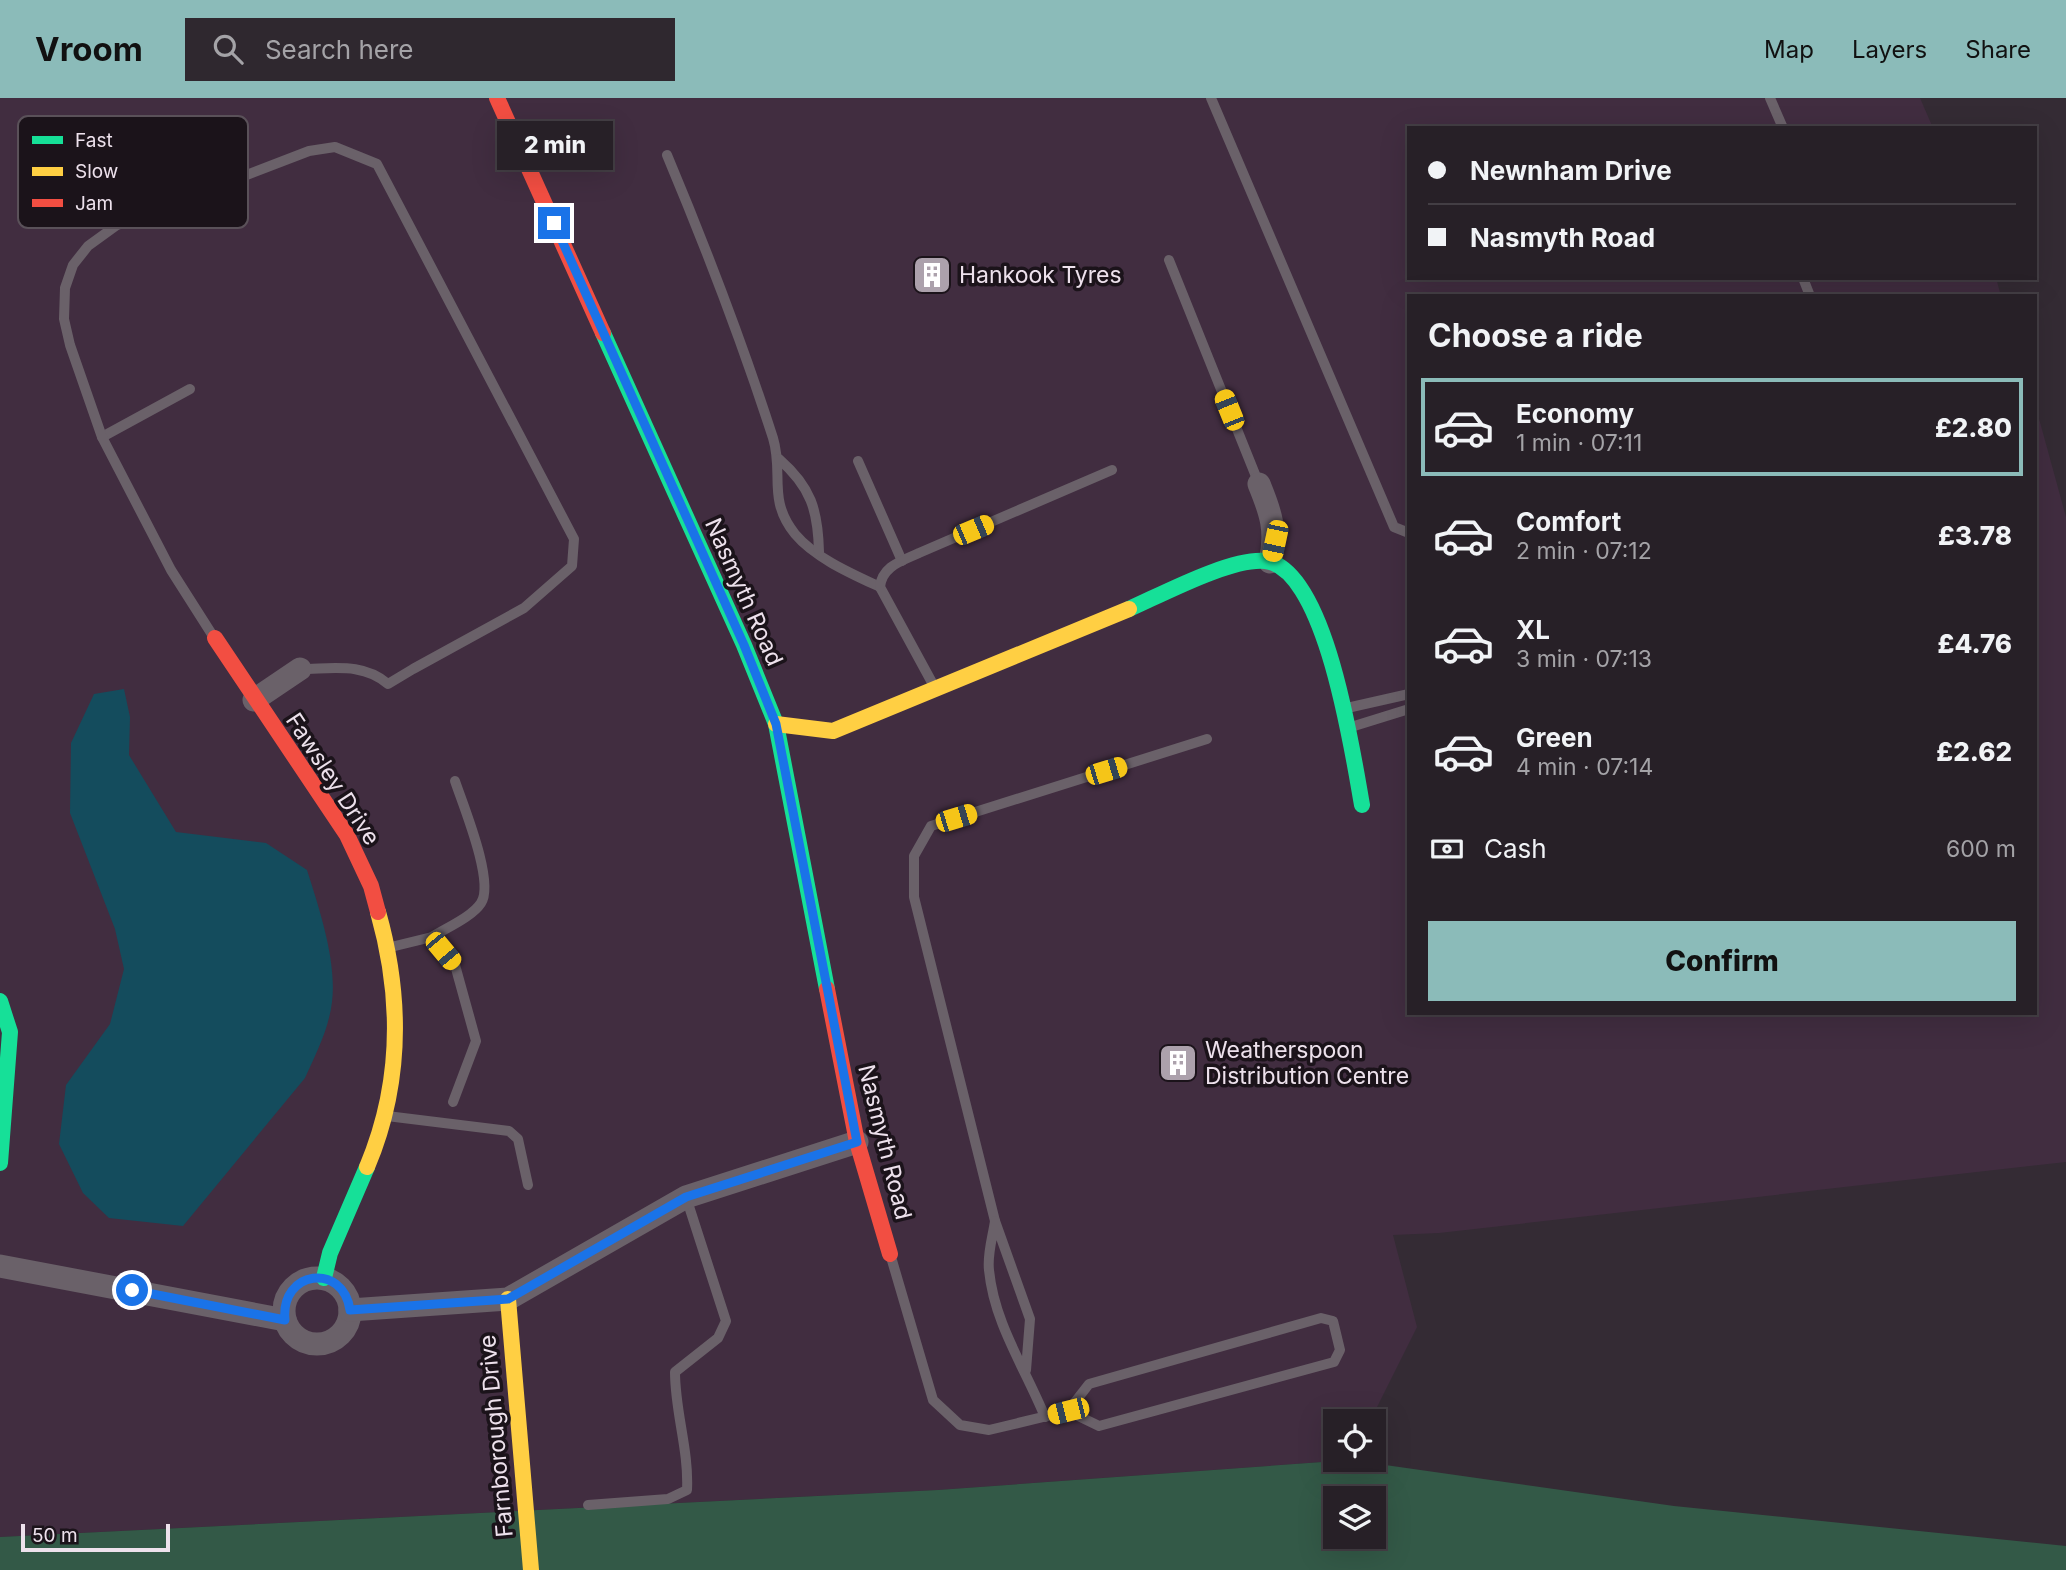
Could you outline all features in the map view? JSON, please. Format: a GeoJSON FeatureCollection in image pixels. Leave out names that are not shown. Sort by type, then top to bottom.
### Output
{"type":"FeatureCollection","features":[{"type":"Feature","properties":{"kind":"street","name":"Nasmyth Road"},"geometry":{"type":"LineString","coordinates":[[497,98],[739,632],[776,724],[857,1142],[890,1254]]}},
{"type":"Feature","properties":{"kind":"street"},"geometry":{"type":"LineString","coordinates":[[1259,484],[1274,520],[1275,541],[1270,562]]}},
{"type":"Feature","properties":{"kind":"street"},"geometry":{"type":"LineString","coordinates":[[776,724],[833,731],[1239,563],[1270,562],[1281,566],[1296,579],[1311,603],[1344,709],[1362,805]]}},
{"type":"Feature","properties":{"kind":"street","name":"Fawsley Drive"},"geometry":{"type":"LineString","coordinates":[[215,638],[254,700],[286,742],[347,835],[371,886],[388,947],[397,1022],[394,1073],[370,1158],[330,1253],[324,1278]]}},
{"type":"Feature","properties":{"kind":"street"},"geometry":{"type":"LineString","coordinates":[[254,700],[300,669]]}},
{"type":"Feature","properties":{"kind":"street"},"geometry":{"type":"LineString","coordinates":[[0,1001],[10,1031],[0,1163]]}},
{"type":"Feature","properties":{"kind":"street"},"geometry":{"type":"LineString","coordinates":[[350,1310],[508,1299],[686,1197],[857,1142]]}},
{"type":"Feature","properties":{"kind":"street"},"geometry":{"type":"LineString","coordinates":[[0,1266],[285,1320]]}},
{"type":"Feature","properties":{"kind":"street"},"geometry":{"type":"LineString","coordinates":[[313,1278],[324,1278],[343,1289],[350,1310],[348,1324],[340,1335],[328,1342],[315,1344],[302,1340],[292,1331],[285,1320],[284,1308],[293,1288],[313,1278]]}},
{"type":"Feature","properties":{"kind":"street","name":"Farnborough Drive"},"geometry":{"type":"LineString","coordinates":[[508,1299],[531,1570]]}},
{"type":"Feature","properties":{"kind":"lane"},"geometry":{"type":"LineString","coordinates":[[1211,98],[1394,527],[1407,532]]}},
{"type":"Feature","properties":{"kind":"lane"},"geometry":{"type":"LineString","coordinates":[[1770,98],[1782,126]]}},
{"type":"Feature","properties":{"kind":"lane"},"geometry":{"type":"LineString","coordinates":[[248,175],[309,151],[335,147],[377,164],[575,539],[572,566],[524,608],[388,684],[373,671],[300,669]]}},
{"type":"Feature","properties":{"kind":"lane"},"geometry":{"type":"LineString","coordinates":[[667,155],[719,279],[779,459],[775,483],[785,518],[796,535],[819,552],[846,571],[880,587],[936,690]]}},
{"type":"Feature","properties":{"kind":"lane"},"geometry":{"type":"LineString","coordinates":[[113,228],[88,246],[73,265],[65,288],[64,319],[102,437],[171,570],[215,638]]}},
{"type":"Feature","properties":{"kind":"lane"},"geometry":{"type":"LineString","coordinates":[[1169,260],[1259,484]]}},
{"type":"Feature","properties":{"kind":"lane"},"geometry":{"type":"LineString","coordinates":[[102,437],[190,389]]}},
{"type":"Feature","properties":{"kind":"lane"},"geometry":{"type":"LineString","coordinates":[[779,459],[800,478],[811,501],[818,521],[819,552]]}},
{"type":"Feature","properties":{"kind":"lane"},"geometry":{"type":"LineString","coordinates":[[858,461],[902,561]]}},
{"type":"Feature","properties":{"kind":"lane"},"geometry":{"type":"LineString","coordinates":[[880,587],[886,572],[902,561],[1112,470]]}},
{"type":"Feature","properties":{"kind":"lane"},"geometry":{"type":"LineString","coordinates":[[1344,709],[1407,694]]}},
{"type":"Feature","properties":{"kind":"lane"},"geometry":{"type":"LineString","coordinates":[[1348,728],[1407,710]]}},
{"type":"Feature","properties":{"kind":"lane"},"geometry":{"type":"LineString","coordinates":[[1026,1370],[1030,1319],[995,1221],[914,897],[915,856],[931,826],[1207,739]]}},
{"type":"Feature","properties":{"kind":"lane"},"geometry":{"type":"LineString","coordinates":[[388,947],[432,937],[480,905],[484,897],[485,877],[455,781]]}},
{"type":"Feature","properties":{"kind":"lane"},"geometry":{"type":"LineString","coordinates":[[432,937],[455,965],[477,1041],[453,1102]]}},
{"type":"Feature","properties":{"kind":"lane"},"geometry":{"type":"LineString","coordinates":[[384,1115],[509,1131],[518,1139],[528,1185]]}},
{"type":"Feature","properties":{"kind":"lane"},"geometry":{"type":"LineString","coordinates":[[587,1505],[668,1499],[687,1490],[688,1465],[675,1395],[676,1372],[718,1338],[726,1321],[686,1197]]}},
{"type":"Feature","properties":{"kind":"lane"},"geometry":{"type":"LineString","coordinates":[[995,1221],[988,1267],[998,1318],[1026,1370],[1045,1417]]}},
{"type":"Feature","properties":{"kind":"lane"},"geometry":{"type":"LineString","coordinates":[[890,1254],[933,1400],[960,1424],[989,1430],[1068,1411],[1089,1384],[1321,1318],[1332,1321],[1340,1350],[1334,1362],[1099,1426],[1068,1411]]}},
{"type":"Feature","properties":{"kind":"shaded area"},"geometry":{"type":"Polygon","coordinates":[[[0,98],[1920,98],[1932,126],[1407,126],[1407,280],[1997,280],[2000,294],[1407,294],[1407,1015],[2037,1015],[2037,411],[2066,517],[2066,1162],[1439,1233],[1393,1235],[1417,1327],[1376,1409],[1323,1409],[1323,1462],[938,1490],[0,1537],[0,98]]]}},
{"type":"Feature","properties":{"kind":"green space"},"geometry":{"type":"Polygon","coordinates":[[[1323,1462],[1323,1472],[1386,1472],[1386,1465],[1674,1506],[2066,1546],[2066,1570],[0,1570],[0,1537],[938,1490],[1323,1462]]]}},
{"type":"Feature","properties":{"kind":"water"},"geometry":{"type":"Polygon","coordinates":[[[124,689],[130,717],[129,755],[176,832],[266,843],[307,870],[326,935],[332,969],[332,1002],[328,1021],[305,1078],[183,1226],[109,1218],[83,1193],[59,1144],[66,1085],[110,1024],[124,969],[115,929],[70,813],[71,743],[94,694],[124,689]]]}},
{"type":"Feature","properties":{"kind":"traffic: fast"},"geometry":{"type":"LineString","coordinates":[[603,333],[744,645],[776,724],[827,989]]}},
{"type":"Feature","properties":{"kind":"traffic: fast"},"geometry":{"type":"LineString","coordinates":[[1129,609],[1197,578],[1234,565],[1265,561],[1286,571],[1305,595],[1333,666],[1362,805]]}},
{"type":"Feature","properties":{"kind":"traffic: fast"},"geometry":{"type":"LineString","coordinates":[[0,1001],[10,1032],[0,1163]]}},
{"type":"Feature","properties":{"kind":"traffic: fast"},"geometry":{"type":"LineString","coordinates":[[324,1278],[330,1253],[367,1167]]}},
{"type":"Feature","properties":{"kind":"traffic: slow"},"geometry":{"type":"LineString","coordinates":[[776,724],[833,731],[1129,609]]}},
{"type":"Feature","properties":{"kind":"traffic: slow"},"geometry":{"type":"LineString","coordinates":[[367,1167],[387,1104],[395,1040],[391,976],[378,912]]}},
{"type":"Feature","properties":{"kind":"traffic: slow"},"geometry":{"type":"LineString","coordinates":[[508,1299],[531,1570]]}},
{"type":"Feature","properties":{"kind":"traffic: jam"},"geometry":{"type":"LineString","coordinates":[[497,98],[603,333]]}},
{"type":"Feature","properties":{"kind":"traffic: jam"},"geometry":{"type":"LineString","coordinates":[[215,638],[347,835],[371,886],[378,912]]}},
{"type":"Feature","properties":{"kind":"traffic: jam"},"geometry":{"type":"LineString","coordinates":[[827,989],[857,1142],[890,1254]]}},
{"type":"Feature","properties":{"kind":"place","name":"Hankook Tyres"},"geometry":{"type":"Point","coordinates":[932,275]}},
{"type":"Feature","properties":{"kind":"place","name":"Weatherspoon Distribution Centre"},"geometry":{"type":"Point","coordinates":[1178,1063]}},
{"type":"Feature","properties":{"kind":"route"},"geometry":{"type":"LineString","coordinates":[[132,1290],[285,1320],[284,1308],[293,1288],[313,1278],[324,1278],[343,1289],[349,1299],[350,1310],[508,1299],[686,1197],[857,1142],[776,724],[744,645],[554,223]]}}]}
